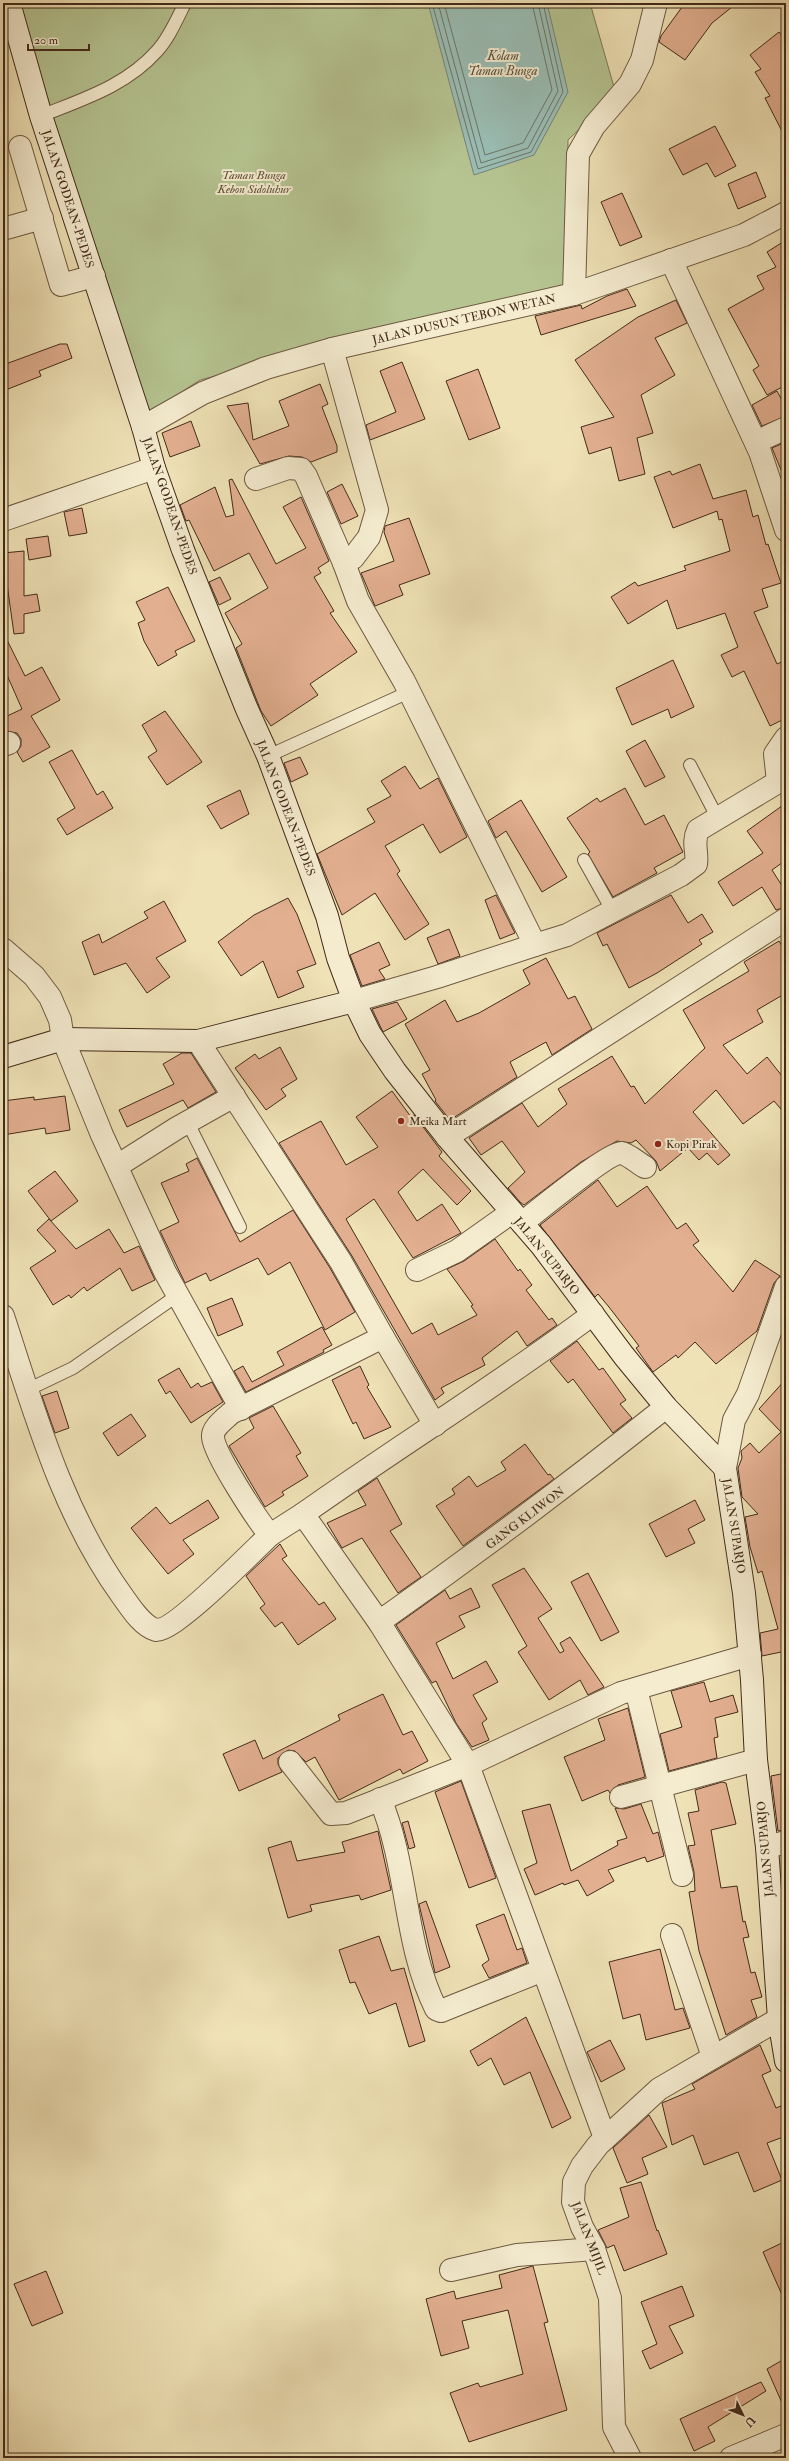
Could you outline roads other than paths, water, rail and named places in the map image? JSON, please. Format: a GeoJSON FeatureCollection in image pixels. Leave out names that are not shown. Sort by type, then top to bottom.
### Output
{"type":"FeatureCollection","features":[{"type":"Feature","properties":{"kind":"street","name":"JALAN GODEAN-PEDES"},"geometry":{"type":"LineString","coordinates":[[9,3],[41,116],[143,427],[154,468],[197,586],[246,707],[268,756],[327,916],[338,958],[354,1001]]}},
{"type":"Feature","properties":{"kind":"street"},"geometry":{"type":"LineString","coordinates":[[574,294],[578,154],[594,126],[630,84],[642,60],[656,3]]}},
{"type":"Feature","properties":{"kind":"street"},"geometry":{"type":"LineString","coordinates":[[20,147],[61,285],[94,276]]}},
{"type":"Feature","properties":{"kind":"street","name":"JALAN DUSUN TEBON WETAN"},"geometry":{"type":"LineString","coordinates":[[143,427],[203,393],[266,368],[332,349],[574,294],[744,235],[786,213]]}},
{"type":"Feature","properties":{"kind":"street"},"geometry":{"type":"LineString","coordinates":[[3,229],[42,218]]}},
{"type":"Feature","properties":{"kind":"street"},"geometry":{"type":"LineString","coordinates":[[671,260],[756,442],[786,530]]}},
{"type":"Feature","properties":{"kind":"street"},"geometry":{"type":"LineString","coordinates":[[332,349],[377,510],[369,537],[353,558],[344,563]]}},
{"type":"Feature","properties":{"kind":"street"},"geometry":{"type":"LineString","coordinates":[[756,442],[786,428]]}},
{"type":"Feature","properties":{"kind":"street"},"geometry":{"type":"LineString","coordinates":[[3,520],[154,468]]}},
{"type":"Feature","properties":{"kind":"street"},"geometry":{"type":"LineString","coordinates":[[256,479],[288,468],[301,469],[306,476],[344,563],[358,601],[409,692],[535,945]]}},
{"type":"Feature","properties":{"kind":"street"},"geometry":{"type":"LineString","coordinates":[[3,1057],[64,1039],[198,1041],[354,1001],[437,977],[567,935],[681,875],[696,864],[694,838],[698,830],[717,817],[778,782],[775,754],[786,738]]}},
{"type":"Feature","properties":{"kind":"street"},"geometry":{"type":"LineString","coordinates":[[447,1136],[786,919]]}},
{"type":"Feature","properties":{"kind":"street"},"geometry":{"type":"LineString","coordinates":[[3,948],[34,976],[50,997],[60,1020],[64,1039],[117,1166],[165,1272],[241,1409]]}},
{"type":"Feature","properties":{"kind":"street","name":"JALAN SUPARJO"},"geometry":{"type":"LineString","coordinates":[[354,1001],[370,1034],[395,1071],[447,1136],[517,1218],[666,1406],[725,1468],[744,1593],[750,1655],[756,1760],[776,1844],[779,2019],[786,2061]]}},
{"type":"Feature","properties":{"kind":"street"},"geometry":{"type":"LineString","coordinates":[[198,1041],[341,1262],[383,1337],[436,1426]]}},
{"type":"Feature","properties":{"kind":"street"},"geometry":{"type":"LineString","coordinates":[[117,1166],[188,1122],[234,1096]]}},
{"type":"Feature","properties":{"kind":"street"},"geometry":{"type":"LineString","coordinates":[[417,1270],[457,1251],[517,1218],[617,1154],[623,1154],[645,1167]]}},
{"type":"Feature","properties":{"kind":"street"},"geometry":{"type":"LineString","coordinates":[[725,1468],[734,1420],[780,1328],[786,1287]]}},
{"type":"Feature","properties":{"kind":"street"},"geometry":{"type":"LineString","coordinates":[[3,1316],[54,1468],[90,1545],[111,1580],[131,1608],[154,1630],[159,1631],[167,1628],[210,1592],[270,1535],[303,1514],[363,1471],[436,1426],[524,1366],[593,1314]]}},
{"type":"Feature","properties":{"kind":"street"},"geometry":{"type":"LineString","coordinates":[[270,1535],[223,1462],[213,1438],[214,1431],[231,1413],[383,1337]]}},
{"type":"Feature","properties":{"kind":"street","name":"GANG KLIWON"},"geometry":{"type":"LineString","coordinates":[[379,1622],[478,1552],[574,1481],[666,1406]]}},
{"type":"Feature","properties":{"kind":"street"},"geometry":{"type":"LineString","coordinates":[[303,1514],[379,1622],[468,1765],[605,2138]]}},
{"type":"Feature","properties":{"kind":"street"},"geometry":{"type":"LineString","coordinates":[[290,1762],[331,1814],[346,1813],[468,1765],[621,1694],[750,1655]]}},
{"type":"Feature","properties":{"kind":"street"},"geometry":{"type":"LineString","coordinates":[[636,1689],[659,1788],[682,1875]]}},
{"type":"Feature","properties":{"kind":"street"},"geometry":{"type":"LineString","coordinates":[[621,1796],[659,1788],[756,1760]]}},
{"type":"Feature","properties":{"kind":"street"},"geometry":{"type":"LineString","coordinates":[[380,1799],[399,1857],[417,1961],[436,2009],[441,2011],[543,1970]]}},
{"type":"Feature","properties":{"kind":"street"},"geometry":{"type":"LineString","coordinates":[[672,1935],[714,2057]]}},
{"type":"Feature","properties":{"kind":"street","name":"JALAN MIJIL"},"geometry":{"type":"LineString","coordinates":[[630,2458],[614,2427],[610,2298],[594,2249],[582,2227],[573,2202],[574,2182],[582,2166],[605,2138],[659,2089],[779,2019]]}},
{"type":"Feature","properties":{"kind":"street"},"geometry":{"type":"LineString","coordinates":[[451,2270],[517,2255],[594,2249]]}},
{"type":"Feature","properties":{"kind":"street"},"geometry":{"type":"LineString","coordinates":[[731,2458],[786,2435]]}},
{"type":"Feature","properties":{"kind":"lane"},"geometry":{"type":"LineString","coordinates":[[41,116],[106,91],[137,71],[158,50],[185,3]]}},
{"type":"Feature","properties":{"kind":"lane"},"geometry":{"type":"LineString","coordinates":[[268,756],[409,692]]}},
{"type":"Feature","properties":{"kind":"lane"},"geometry":{"type":"LineString","coordinates":[[690,765],[717,817]]}},
{"type":"Feature","properties":{"kind":"lane"},"geometry":{"type":"LineString","coordinates":[[584,860],[612,910]]}},
{"type":"Feature","properties":{"kind":"lane"},"geometry":{"type":"LineString","coordinates":[[188,1122],[240,1227]]}},
{"type":"Feature","properties":{"kind":"lane"},"geometry":{"type":"LineString","coordinates":[[27,1390],[73,1368],[178,1295]]}},
{"type":"Feature","properties":{"kind":"water","name":"Kolam Taman Bunga"},"geometry":{"type":"Polygon","coordinates":[[[428,3],[547,3],[568,92],[534,155],[474,175],[428,3]]]}},
{"type":"Feature","properties":{"kind":"place","name":"Meika Mart"},"geometry":{"type":"Point","coordinates":[401,1121]}},
{"type":"Feature","properties":{"kind":"place","name":"Kopi Pirak"},"geometry":{"type":"Point","coordinates":[658,1144]}},
{"type":"Feature","properties":{"kind":"park label","name":"Taman Bunga Kebon Sidoluhur"},"geometry":{"type":"Point","coordinates":[254,182]}}]}
